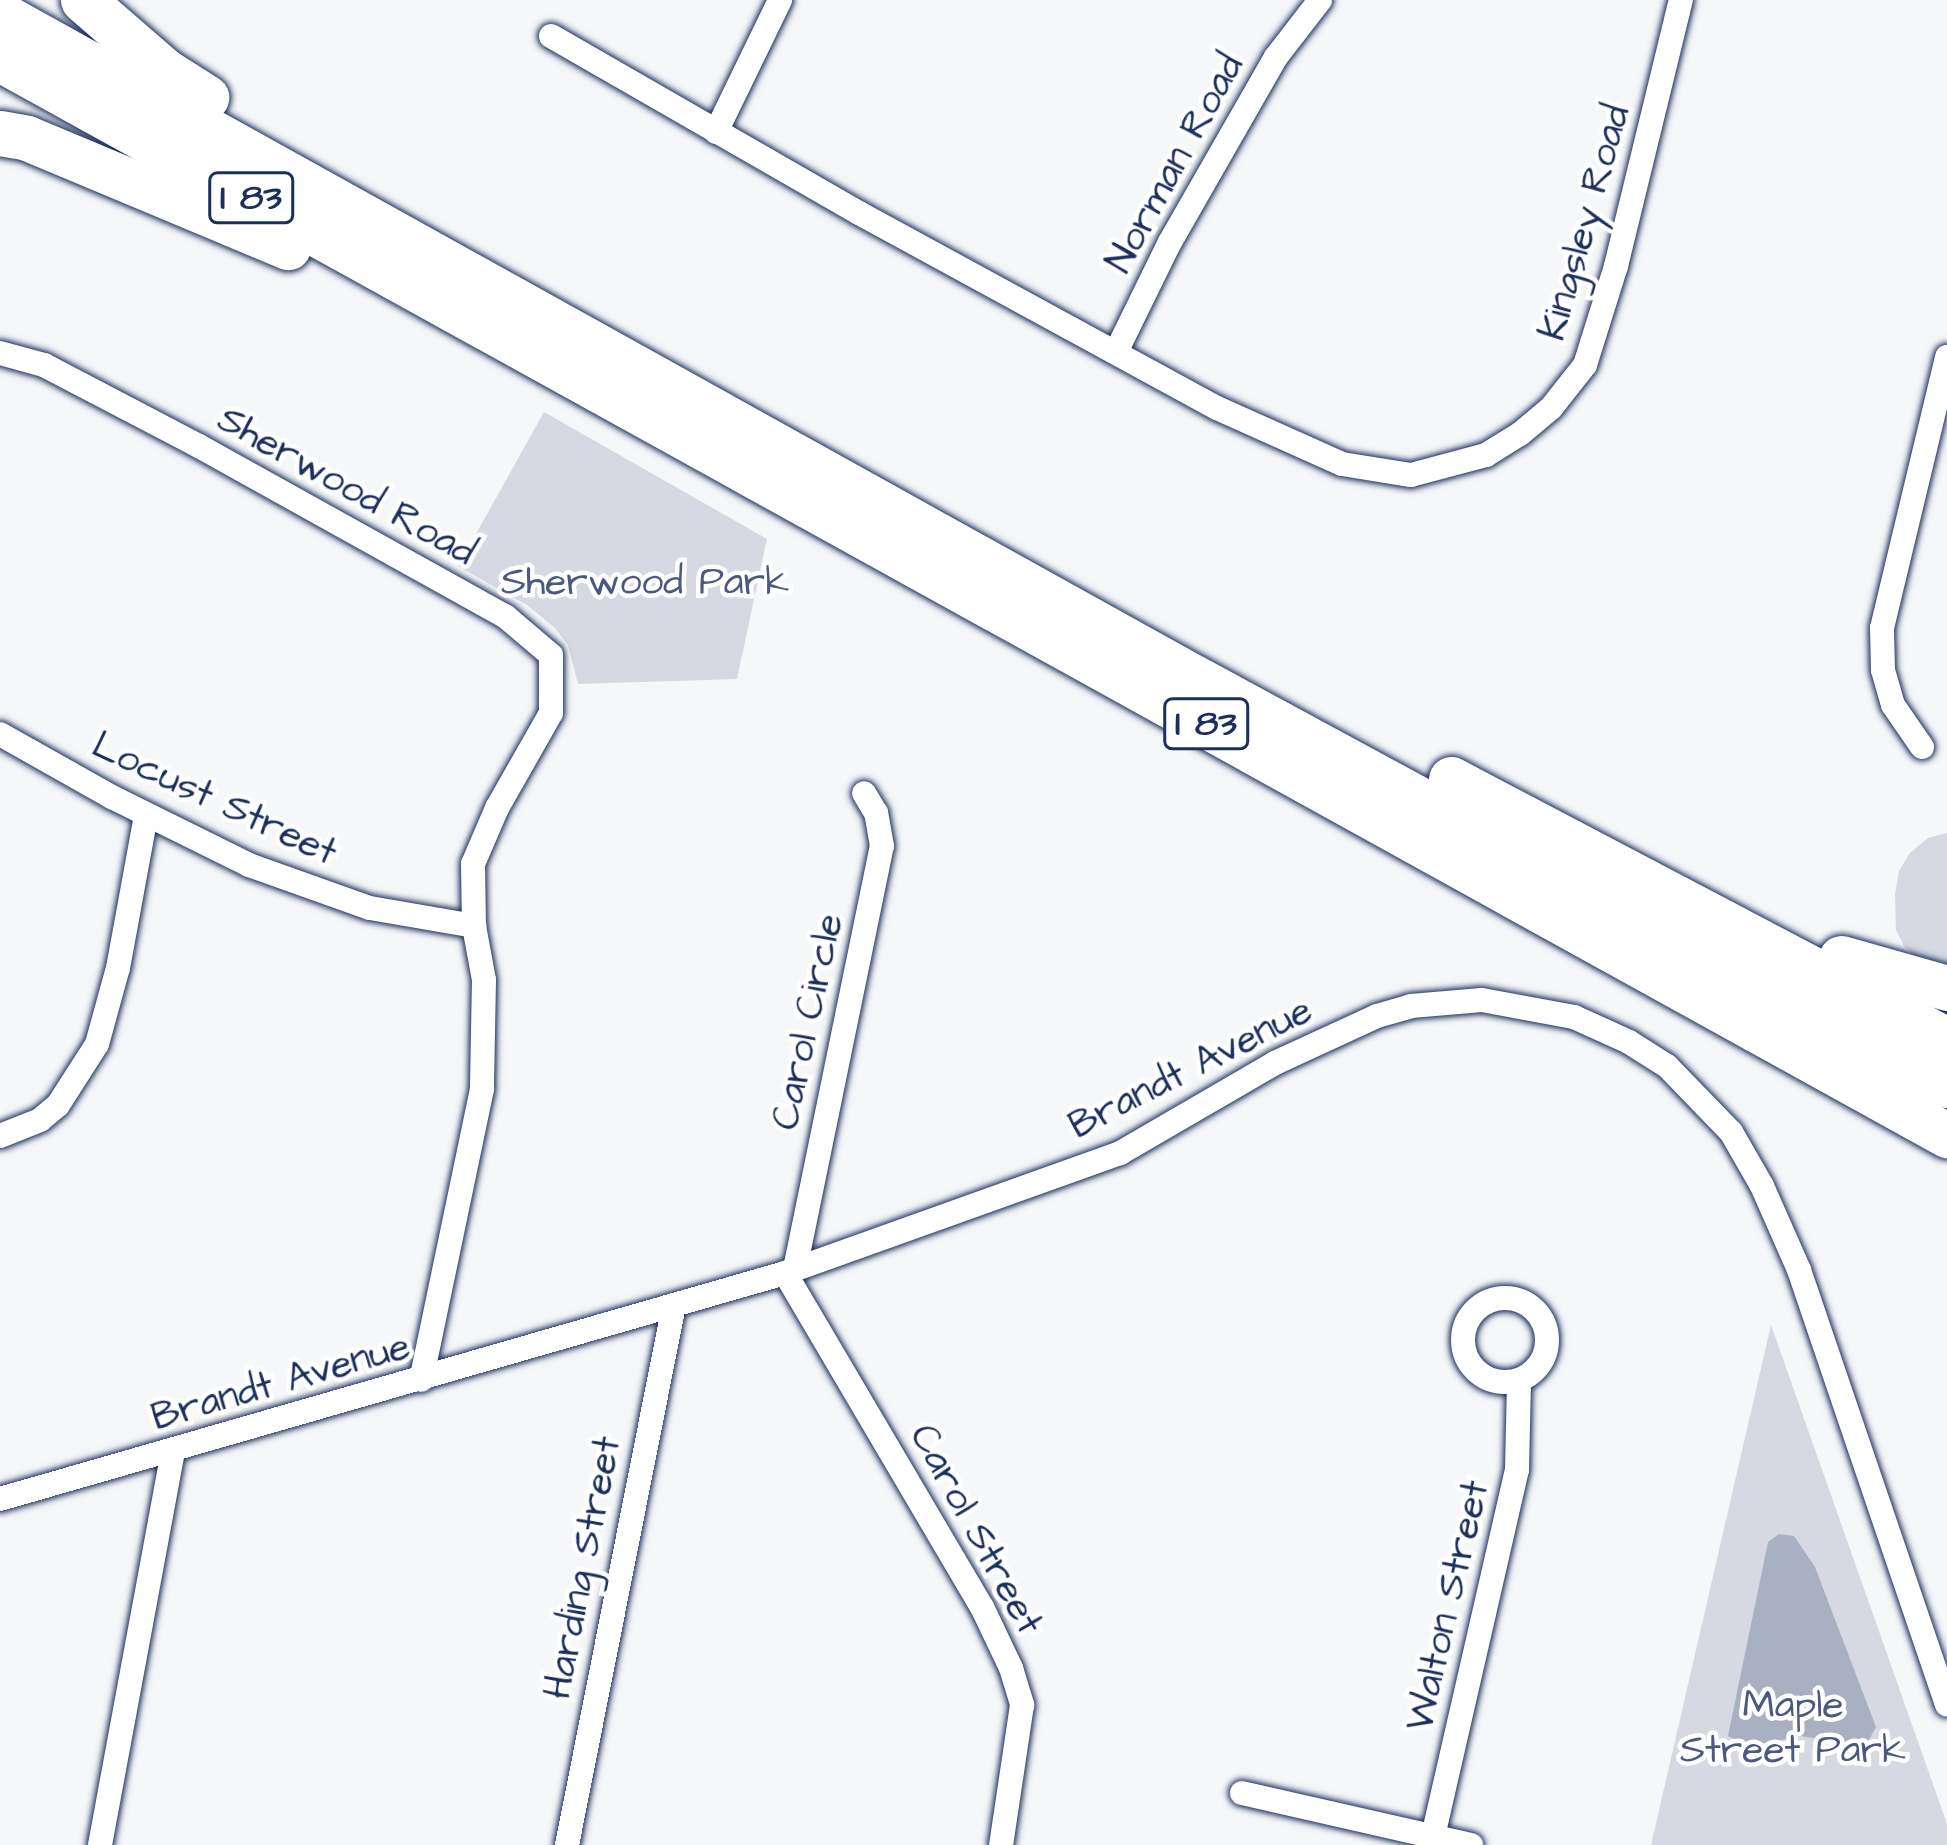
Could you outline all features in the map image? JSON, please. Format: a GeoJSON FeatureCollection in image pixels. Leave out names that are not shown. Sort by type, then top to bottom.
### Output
{"type":"FeatureCollection","features":[{"type":"Feature","properties":{"kind":"highway"},"geometry":{"type":"LineString","coordinates":[[83,0],[165,70],[384,224]]}},
{"type":"Feature","properties":{"kind":"highway","name":"I 83"},"geometry":{"type":"LineString","coordinates":[[0,14],[1178,668],[1947,1085]]}},
{"type":"Feature","properties":{"kind":"highway","name":"I 83"},"geometry":{"type":"LineString","coordinates":[[0,59],[1934,1131]]}},
{"type":"Feature","properties":{"kind":"highway"},"geometry":{"type":"LineString","coordinates":[[0,133],[27,138],[502,336]]}},
{"type":"Feature","properties":{"kind":"highway"},"geometry":{"type":"LineString","coordinates":[[693,397],[1709,910],[1947,1040]]}},
{"type":"Feature","properties":{"kind":"highway"},"geometry":{"type":"LineString","coordinates":[[1709,910],[1753,922],[1866,968],[1947,988]]}},
{"type":"Feature","properties":{"kind":"street"},"geometry":{"type":"LineString","coordinates":[[722,123],[780,0]]}},
{"type":"Feature","properties":{"kind":"street","name":"Norman Road"},"geometry":{"type":"LineString","coordinates":[[1117,350],[1276,57],[1320,0]]}},
{"type":"Feature","properties":{"kind":"street","name":"Kingsley Road"},"geometry":{"type":"LineString","coordinates":[[551,36],[722,123],[1280,440],[1382,474],[1450,468],[1520,434],[1574,382],[1599,329],[1681,0]]}},
{"type":"Feature","properties":{"kind":"street","name":"Sherwood Road"},"geometry":{"type":"LineString","coordinates":[[0,353],[44,365],[199,446],[505,616],[551,655],[551,713],[496,808],[473,864],[474,926],[484,980],[482,1089],[421,1380]]}},
{"type":"Feature","properties":{"kind":"street"},"geometry":{"type":"LineString","coordinates":[[1922,747],[1893,706],[1883,670],[1882,628],[1947,357]]}},
{"type":"Feature","properties":{"kind":"street","name":"Locust Street"},"geometry":{"type":"LineString","coordinates":[[0,734],[146,816],[322,893],[387,912],[474,926]]}},
{"type":"Feature","properties":{"kind":"street","name":"Carol Circle"},"geometry":{"type":"LineString","coordinates":[[790,1271],[883,846],[877,813],[864,793]]}},
{"type":"Feature","properties":{"kind":"street"},"geometry":{"type":"LineString","coordinates":[[0,1136],[58,1105],[97,1044],[122,950],[146,816]]}},
{"type":"Feature","properties":{"kind":"street","name":"Brandt Avenue"},"geometry":{"type":"LineString","coordinates":[[0,1499],[173,1453],[790,1271],[1120,1153],[1274,1063],[1376,1016],[1411,1006],[1482,1000],[1574,1017],[1667,1066],[1701,1097],[1748,1158],[1799,1270],[1947,1705]]}},
{"type":"Feature","properties":{"kind":"street","name":"Carol Street"},"geometry":{"type":"LineString","coordinates":[[790,1271],[982,1607],[1011,1668],[1022,1705],[1001,1845]]}},
{"type":"Feature","properties":{"kind":"street","name":"Harding Street"},"geometry":{"type":"LineString","coordinates":[[567,1845],[674,1305]]}},
{"type":"Feature","properties":{"kind":"street","name":"Walton Street"},"geometry":{"type":"LineString","coordinates":[[1432,1841],[1517,1470],[1519,1380]]}},
{"type":"Feature","properties":{"kind":"street"},"geometry":{"type":"LineString","coordinates":[[100,1845],[173,1453]]}},
{"type":"Feature","properties":{"kind":"street"},"geometry":{"type":"LineString","coordinates":[[1242,1792],[1432,1841],[1471,1845]]}},
{"type":"Feature","properties":{"kind":"green space","name":"Sherwood Park"},"geometry":{"type":"Polygon","coordinates":[[[544,412],[767,539],[737,679],[578,684],[568,645],[555,628],[527,605],[458,566],[544,412]]]}},
{"type":"Feature","properties":{"kind":"green space"},"geometry":{"type":"Polygon","coordinates":[[[1947,833],[1947,964],[1915,957],[1904,946],[1896,930],[1895,894],[1899,871],[1910,853],[1928,838],[1947,833]]]}},
{"type":"Feature","properties":{"kind":"green space","name":"Maple Street Park"},"geometry":{"type":"Polygon","coordinates":[[[1771,1325],[1947,1824],[1947,1845],[1651,1845],[1771,1325]]]}},
{"type":"Feature","properties":{"kind":"water"},"geometry":{"type":"Polygon","coordinates":[[[1779,1534],[1794,1536],[1815,1567],[1876,1727],[1862,1753],[1851,1755],[1826,1740],[1801,1736],[1749,1746],[1728,1736],[1768,1542],[1779,1534]]]}}]}
